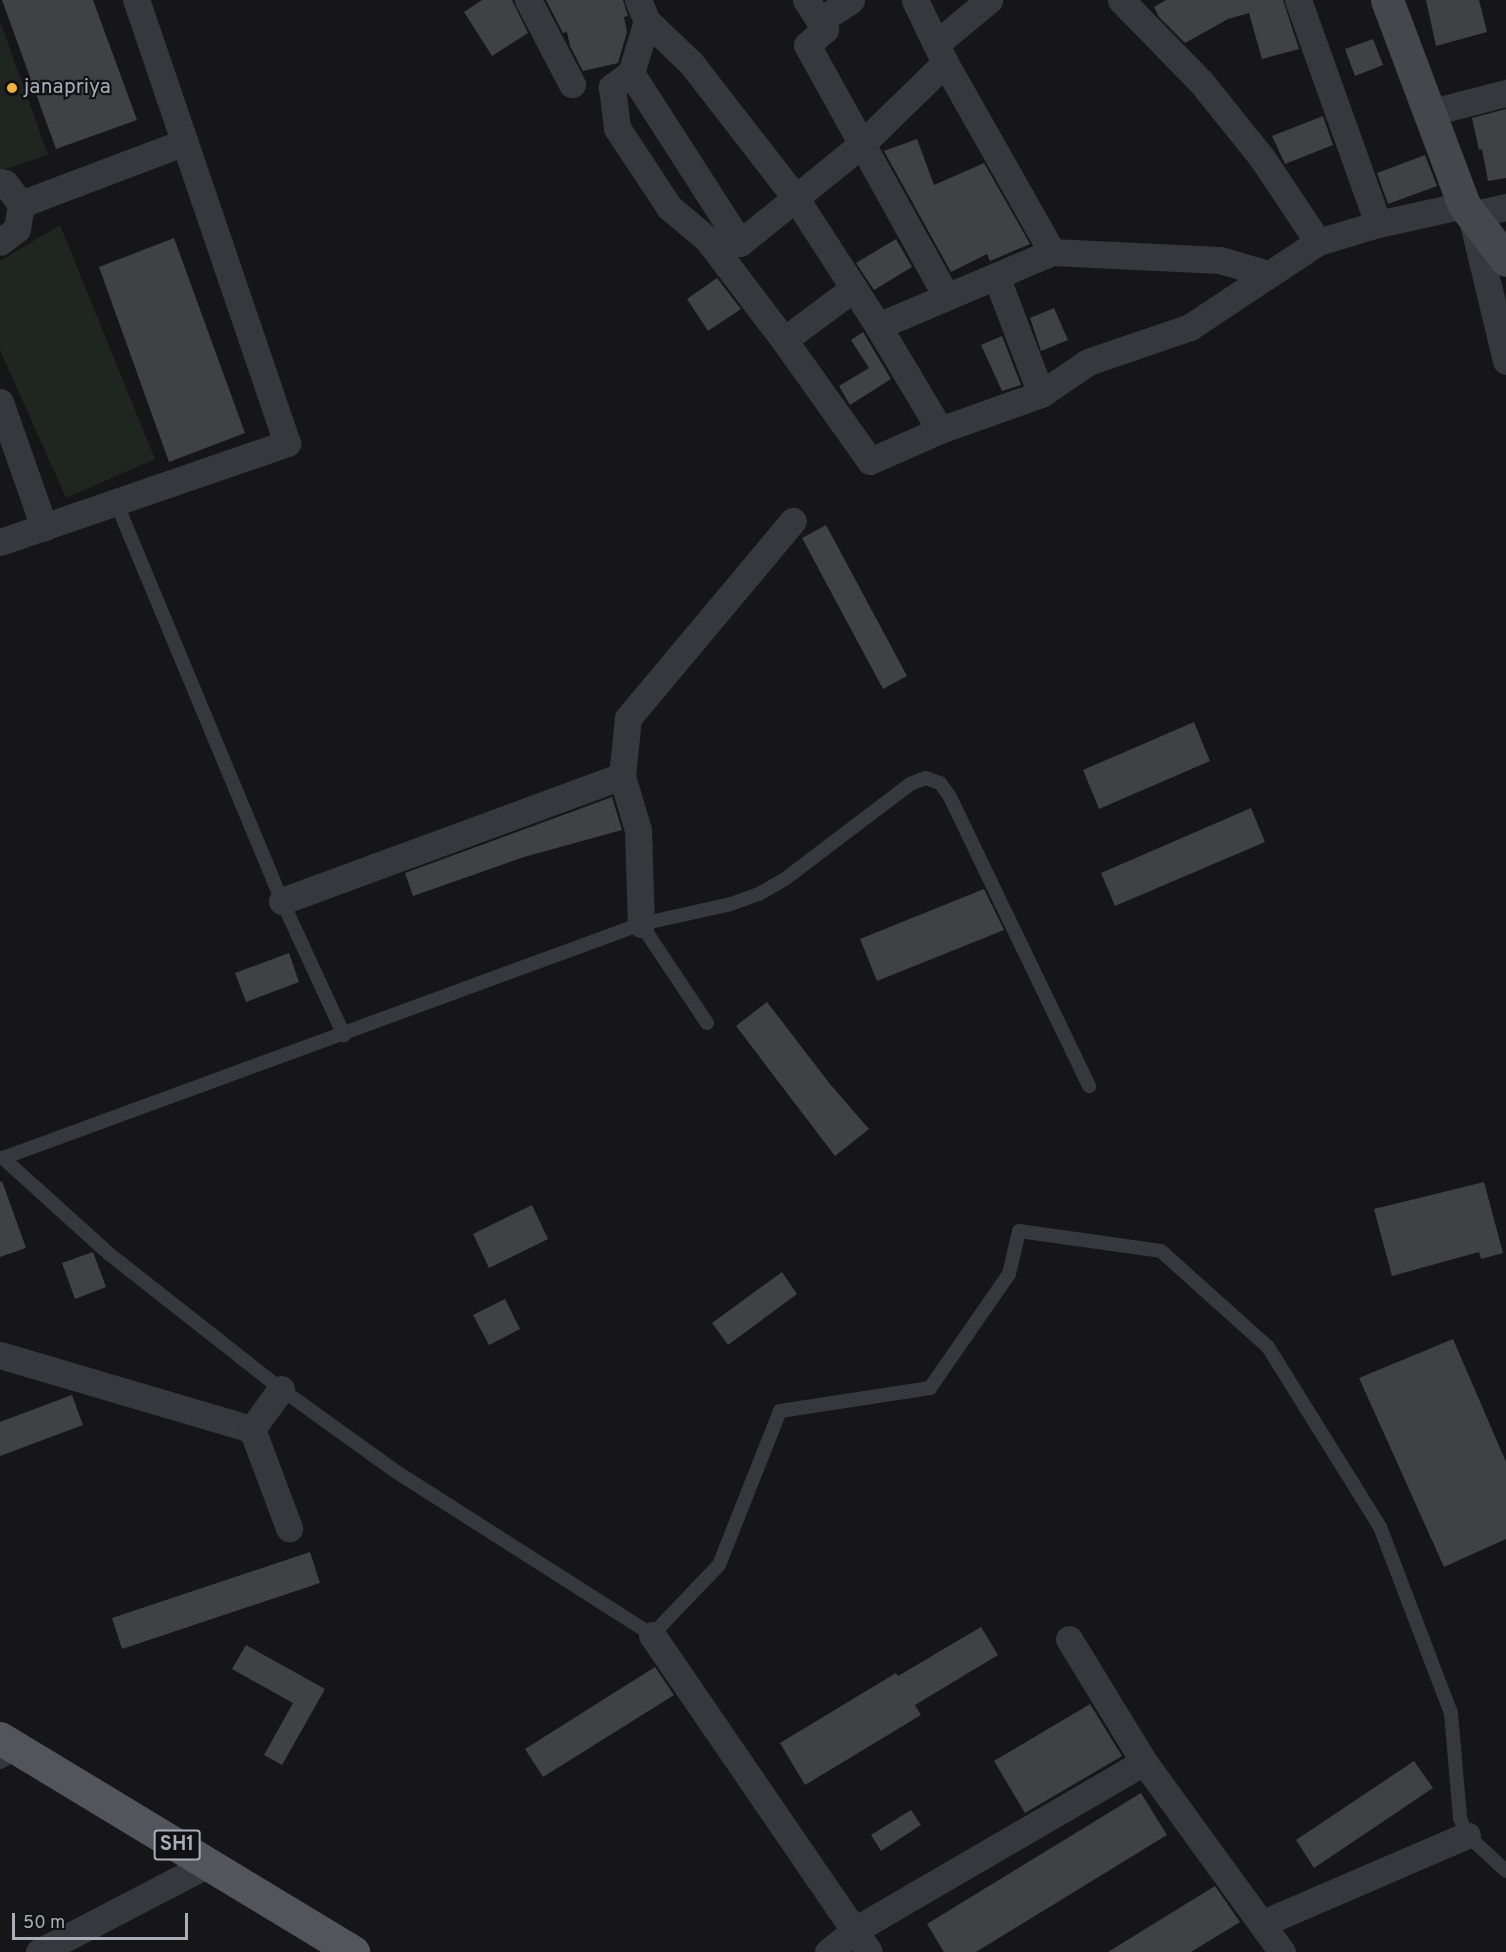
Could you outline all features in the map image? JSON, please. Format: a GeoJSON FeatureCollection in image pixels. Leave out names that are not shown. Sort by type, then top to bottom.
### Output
{"type":"FeatureCollection","features":[{"type":"Feature","properties":{"kind":"main road"},"geometry":{"type":"LineString","coordinates":[[1387,0],[1428,113],[1467,210],[1506,260]]}},
{"type":"Feature","properties":{"kind":"main road","name":"SH1"},"geometry":{"type":"LineString","coordinates":[[7,1750],[207,1864],[353,1952]]}},
{"type":"Feature","properties":{"kind":"street"},"geometry":{"type":"LineString","coordinates":[[0,542],[287,443],[136,0]]}},
{"type":"Feature","properties":{"kind":"street"},"geometry":{"type":"LineString","coordinates":[[528,0],[572,84]]}},
{"type":"Feature","properties":{"kind":"street"},"geometry":{"type":"LineString","coordinates":[[851,0],[812,10],[825,30],[807,45],[946,296]]}},
{"type":"Feature","properties":{"kind":"street"},"geometry":{"type":"LineString","coordinates":[[915,0],[941,54],[1052,252]]}},
{"type":"Feature","properties":{"kind":"street"},"geometry":{"type":"LineString","coordinates":[[631,73],[740,243],[863,143],[989,0]]}},
{"type":"Feature","properties":{"kind":"street"},"geometry":{"type":"LineString","coordinates":[[1121,0],[1201,82],[1262,158],[1318,242]]}},
{"type":"Feature","properties":{"kind":"street"},"geometry":{"type":"LineString","coordinates":[[1298,0],[1378,224]]}},
{"type":"Feature","properties":{"kind":"street"},"geometry":{"type":"LineString","coordinates":[[643,10],[631,73],[612,87],[617,128],[669,207],[708,240],[784,340],[870,461],[940,430],[1041,394],[1088,362],[1190,327],[1318,242],[1378,224],[1467,210],[1506,207]]}},
{"type":"Feature","properties":{"kind":"street"},"geometry":{"type":"LineString","coordinates":[[643,10],[691,63],[795,197],[878,326],[940,430]]}},
{"type":"Feature","properties":{"kind":"street"},"geometry":{"type":"LineString","coordinates":[[1428,113],[1506,93]]}},
{"type":"Feature","properties":{"kind":"street"},"geometry":{"type":"LineString","coordinates":[[21,204],[184,142]]}},
{"type":"Feature","properties":{"kind":"street"},"geometry":{"type":"LineString","coordinates":[[0,182],[5,183],[21,204],[17,229],[0,242]]}},
{"type":"Feature","properties":{"kind":"street"},"geometry":{"type":"LineString","coordinates":[[1467,210],[1506,362]]}},
{"type":"Feature","properties":{"kind":"street"},"geometry":{"type":"LineString","coordinates":[[878,326],[1052,252],[1220,260],[1268,274]]}},
{"type":"Feature","properties":{"kind":"street"},"geometry":{"type":"LineString","coordinates":[[996,276],[1041,394]]}},
{"type":"Feature","properties":{"kind":"street"},"geometry":{"type":"LineString","coordinates":[[784,340],[854,288]]}},
{"type":"Feature","properties":{"kind":"street"},"geometry":{"type":"LineString","coordinates":[[0,402],[44,527]]}},
{"type":"Feature","properties":{"kind":"street"},"geometry":{"type":"LineString","coordinates":[[642,924],[638,830],[622,776],[628,718],[793,521]]}},
{"type":"Feature","properties":{"kind":"street"},"geometry":{"type":"LineString","coordinates":[[282,901],[622,776]]}},
{"type":"Feature","properties":{"kind":"street"},"geometry":{"type":"LineString","coordinates":[[0,1356],[252,1429]]}},
{"type":"Feature","properties":{"kind":"street"},"geometry":{"type":"LineString","coordinates":[[252,1429],[281,1389]]}},
{"type":"Feature","properties":{"kind":"street"},"geometry":{"type":"LineString","coordinates":[[252,1429],[289,1528]]}},
{"type":"Feature","properties":{"kind":"street"},"geometry":{"type":"LineString","coordinates":[[652,1635],[862,1941]]}},
{"type":"Feature","properties":{"kind":"street"},"geometry":{"type":"LineString","coordinates":[[1069,1639],[1144,1762],[1282,1952]]}},
{"type":"Feature","properties":{"kind":"street"},"geometry":{"type":"LineString","coordinates":[[828,1952],[862,1941],[1144,1762]]}},
{"type":"Feature","properties":{"kind":"street"},"geometry":{"type":"LineString","coordinates":[[1263,1923],[1467,1835]]}},
{"type":"Feature","properties":{"kind":"street"},"geometry":{"type":"LineString","coordinates":[[39,1952],[207,1864]]}},
{"type":"Feature","properties":{"kind":"lane"},"geometry":{"type":"LineString","coordinates":[[116,502],[282,901],[344,1035]]}},
{"type":"Feature","properties":{"kind":"lane"},"geometry":{"type":"LineString","coordinates":[[1089,1086],[950,797],[940,783],[926,778],[910,784],[785,879],[759,894],[731,904],[642,924],[344,1035],[2,1158],[108,1253],[281,1389],[395,1471],[652,1635],[719,1565],[780,1411],[930,1388],[1009,1274],[1019,1231],[1161,1251],[1268,1347],[1380,1527],[1451,1713],[1460,1818],[1467,1835],[1506,1870]]}},
{"type":"Feature","properties":{"kind":"lane"},"geometry":{"type":"LineString","coordinates":[[642,924],[707,1023]]}},
{"type":"Feature","properties":{"kind":"shaded area","name":"janapriya"},"geometry":{"type":"Polygon","coordinates":[[[0,21],[48,155],[0,171],[0,21]]]}},
{"type":"Feature","properties":{"kind":"shaded area"},"geometry":{"type":"Polygon","coordinates":[[[60,225],[155,459],[66,498],[0,350],[0,261],[60,225]]]}},
{"type":"Feature","properties":{"kind":"building"},"geometry":{"type":"Polygon","coordinates":[[[2,0],[93,0],[137,120],[56,149],[2,0]]]}},
{"type":"Feature","properties":{"kind":"building"},"geometry":{"type":"Polygon","coordinates":[[[482,0],[512,0],[528,33],[492,56],[464,12],[482,0]]]}},
{"type":"Feature","properties":{"kind":"building"},"geometry":{"type":"Polygon","coordinates":[[[546,0],[623,0],[628,16],[624,17],[627,32],[618,63],[583,71],[570,46],[567,32],[563,33],[546,0]]]}},
{"type":"Feature","properties":{"kind":"building"},"geometry":{"type":"Polygon","coordinates":[[[1166,0],[1283,0],[1299,49],[1262,59],[1249,13],[1228,19],[1185,43],[1159,17],[1154,7],[1166,0]]]}},
{"type":"Feature","properties":{"kind":"building"},"geometry":{"type":"Polygon","coordinates":[[[1426,0],[1479,0],[1487,32],[1436,46],[1426,0]]]}},
{"type":"Feature","properties":{"kind":"building"},"geometry":{"type":"Polygon","coordinates":[[[1373,39],[1383,65],[1355,76],[1345,49],[1373,39]]]}},
{"type":"Feature","properties":{"kind":"building"},"geometry":{"type":"Polygon","coordinates":[[[1506,109],[1506,178],[1488,181],[1482,149],[1479,150],[1472,118],[1506,109]]]}},
{"type":"Feature","properties":{"kind":"building"},"geometry":{"type":"Polygon","coordinates":[[[1323,116],[1333,145],[1285,164],[1272,136],[1323,116]]]}},
{"type":"Feature","properties":{"kind":"building"},"geometry":{"type":"Polygon","coordinates":[[[917,139],[934,185],[984,163],[1030,244],[990,261],[987,254],[951,272],[884,151],[917,139]]]}},
{"type":"Feature","properties":{"kind":"building"},"geometry":{"type":"Polygon","coordinates":[[[1425,155],[1437,186],[1388,204],[1377,173],[1425,155]]]}},
{"type":"Feature","properties":{"kind":"building"},"geometry":{"type":"Polygon","coordinates":[[[174,238],[245,433],[169,462],[99,267],[174,238]]]}},
{"type":"Feature","properties":{"kind":"building"},"geometry":{"type":"Polygon","coordinates":[[[896,239],[912,267],[874,290],[856,263],[896,239]]]}},
{"type":"Feature","properties":{"kind":"building"},"geometry":{"type":"Polygon","coordinates":[[[717,278],[741,309],[708,331],[687,299],[717,278]]]}},
{"type":"Feature","properties":{"kind":"building"},"geometry":{"type":"Polygon","coordinates":[[[1054,308],[1068,340],[1041,351],[1030,318],[1054,308]]]}},
{"type":"Feature","properties":{"kind":"building"},"geometry":{"type":"Polygon","coordinates":[[[863,332],[891,379],[850,405],[839,386],[869,368],[851,340],[863,332]]]}},
{"type":"Feature","properties":{"kind":"building"},"geometry":{"type":"Polygon","coordinates":[[[1002,336],[1021,385],[1002,391],[981,345],[1002,336]]]}},
{"type":"Feature","properties":{"kind":"building"},"geometry":{"type":"Polygon","coordinates":[[[826,525],[907,676],[883,689],[802,538],[826,525]]]}},
{"type":"Feature","properties":{"kind":"building"},"geometry":{"type":"Polygon","coordinates":[[[1194,722],[1210,761],[1099,809],[1083,770],[1194,722]]]}},
{"type":"Feature","properties":{"kind":"building"},"geometry":{"type":"Polygon","coordinates":[[[612,797],[622,830],[524,857],[413,896],[405,873],[612,797]]]}},
{"type":"Feature","properties":{"kind":"building"},"geometry":{"type":"Polygon","coordinates":[[[1251,808],[1265,842],[1115,906],[1101,873],[1251,808]]]}},
{"type":"Feature","properties":{"kind":"building"},"geometry":{"type":"Polygon","coordinates":[[[984,889],[1004,930],[877,981],[860,939],[984,889]]]}},
{"type":"Feature","properties":{"kind":"building"},"geometry":{"type":"Polygon","coordinates":[[[289,953],[299,982],[246,1002],[235,973],[289,953]]]}},
{"type":"Feature","properties":{"kind":"building"},"geometry":{"type":"Polygon","coordinates":[[[767,1002],[830,1084],[869,1129],[835,1156],[736,1026],[767,1002]]]}},
{"type":"Feature","properties":{"kind":"building"},"geometry":{"type":"Polygon","coordinates":[[[2,1181],[26,1248],[0,1257],[0,1182],[2,1181]]]}},
{"type":"Feature","properties":{"kind":"building"},"geometry":{"type":"Polygon","coordinates":[[[1484,1182],[1503,1253],[1481,1259],[1479,1252],[1392,1276],[1374,1209],[1484,1182]]]}},
{"type":"Feature","properties":{"kind":"building"},"geometry":{"type":"Polygon","coordinates":[[[532,1205],[548,1239],[489,1268],[473,1234],[532,1205]]]}},
{"type":"Feature","properties":{"kind":"building"},"geometry":{"type":"Polygon","coordinates":[[[93,1252],[106,1287],[75,1299],[62,1263],[93,1252]]]}},
{"type":"Feature","properties":{"kind":"building"},"geometry":{"type":"Polygon","coordinates":[[[782,1272],[797,1294],[728,1345],[712,1323],[782,1272]]]}},
{"type":"Feature","properties":{"kind":"building"},"geometry":{"type":"Polygon","coordinates":[[[505,1299],[520,1329],[489,1345],[473,1315],[505,1299]]]}},
{"type":"Feature","properties":{"kind":"building"},"geometry":{"type":"Polygon","coordinates":[[[1453,1339],[1506,1462],[1506,1539],[1444,1567],[1359,1378],[1453,1339]]]}},
{"type":"Feature","properties":{"kind":"building"},"geometry":{"type":"Polygon","coordinates":[[[72,1395],[83,1425],[0,1456],[0,1422],[72,1395]]]}},
{"type":"Feature","properties":{"kind":"building"},"geometry":{"type":"Polygon","coordinates":[[[310,1552],[320,1583],[122,1649],[112,1618],[310,1552]]]}},
{"type":"Feature","properties":{"kind":"building"},"geometry":{"type":"Polygon","coordinates":[[[981,1627],[998,1655],[915,1705],[921,1715],[805,1785],[780,1743],[896,1673],[898,1676],[981,1627]]]}},
{"type":"Feature","properties":{"kind":"building"},"geometry":{"type":"Polygon","coordinates":[[[246,1645],[325,1689],[282,1765],[264,1755],[293,1703],[232,1669],[246,1645]]]}},
{"type":"Feature","properties":{"kind":"building"},"geometry":{"type":"Polygon","coordinates":[[[655,1667],[674,1695],[543,1777],[525,1749],[655,1667]]]}},
{"type":"Feature","properties":{"kind":"building"},"geometry":{"type":"Polygon","coordinates":[[[1090,1704],[1122,1756],[1025,1813],[994,1761],[1090,1704]]]}},
{"type":"Feature","properties":{"kind":"building"},"geometry":{"type":"Polygon","coordinates":[[[1414,1761],[1433,1788],[1314,1868],[1296,1840],[1414,1761]]]}},
{"type":"Feature","properties":{"kind":"building"},"geometry":{"type":"Polygon","coordinates":[[[1141,1793],[1167,1835],[976,1952],[944,1952],[927,1924],[1141,1793]]]}},
{"type":"Feature","properties":{"kind":"building"},"geometry":{"type":"Polygon","coordinates":[[[911,1810],[921,1825],[881,1851],[871,1835],[911,1810]]]}},
{"type":"Feature","properties":{"kind":"building"},"geometry":{"type":"Polygon","coordinates":[[[1215,1886],[1240,1922],[1191,1952],[1108,1952],[1215,1886]]]}},
{"type":"Feature","properties":{"kind":"place","name":"janapriya"},"geometry":{"type":"Point","coordinates":[12,88]}}]}
